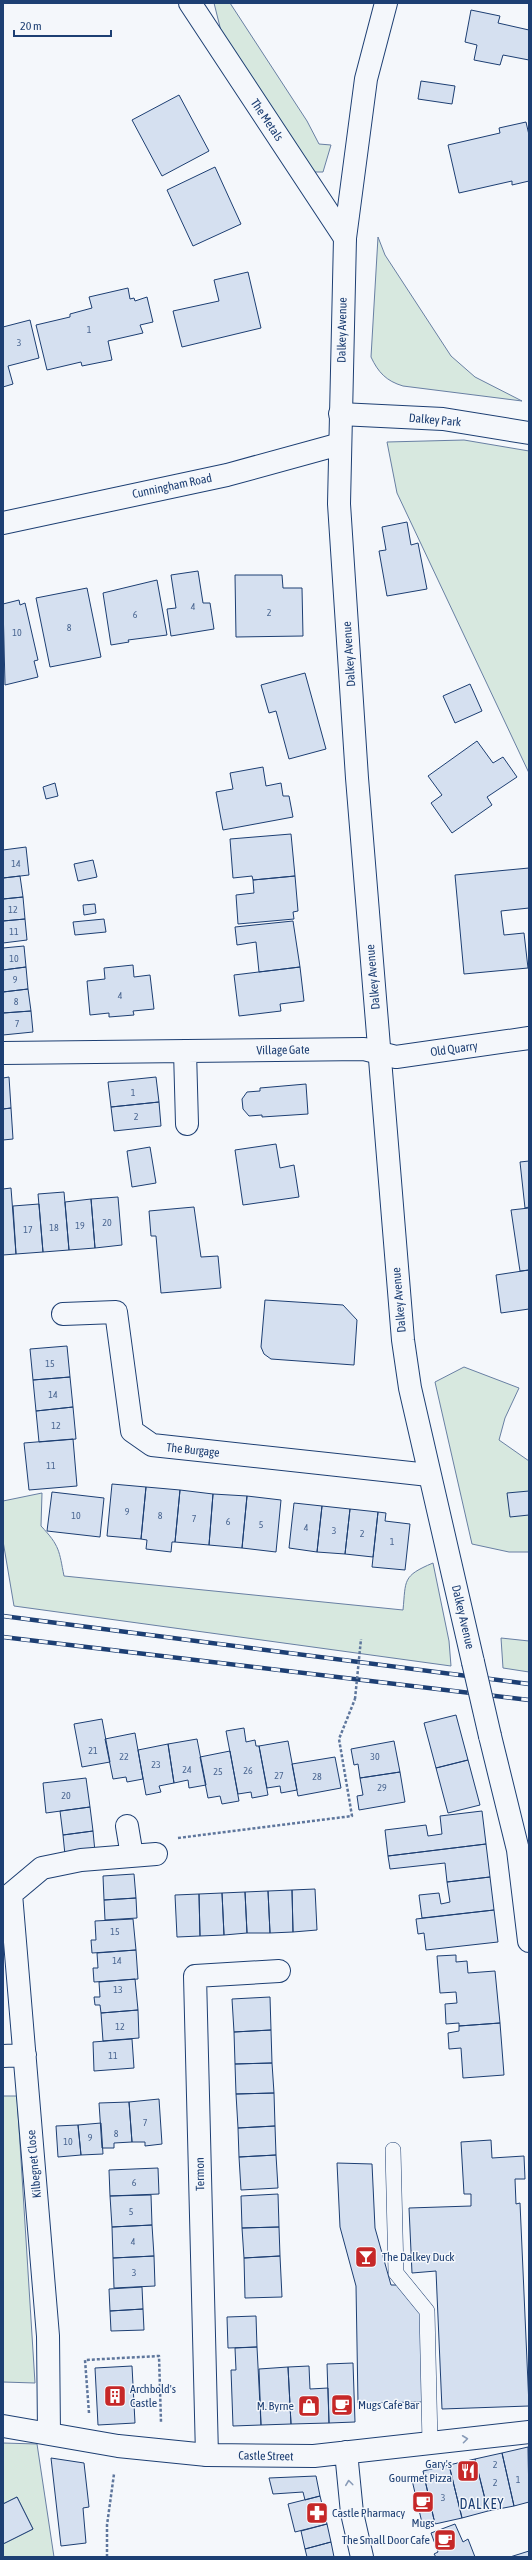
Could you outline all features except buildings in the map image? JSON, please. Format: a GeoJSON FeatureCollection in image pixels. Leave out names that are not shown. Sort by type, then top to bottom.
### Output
{"type":"FeatureCollection","features":[{"type":"Feature","properties":{"kind":"street","name":"The Metals"},"geometry":{"type":"LineString","coordinates":[[190,3],[345,238]]}},
{"type":"Feature","properties":{"kind":"street","name":"Dalkey Avenue"},"geometry":{"type":"LineString","coordinates":[[386,3],[366,78],[345,238],[339,504],[342,561],[404,1347],[410,1388],[490,1736],[518,1850],[529,1941]]}},
{"type":"Feature","properties":{"kind":"street","name":"Dalkey Park"},"geometry":{"type":"LineString","coordinates":[[340,414],[443,419],[529,433]]}},
{"type":"Feature","properties":{"kind":"street","name":"Cunningham Road"},"geometry":{"type":"LineString","coordinates":[[3,523],[227,475],[340,444]]}},
{"type":"Feature","properties":{"kind":"street","name":"Old Quarry"},"geometry":{"type":"LineString","coordinates":[[380,1053],[396,1057],[529,1038]]}},
{"type":"Feature","properties":{"kind":"street","name":"Village Gate"},"geometry":{"type":"LineString","coordinates":[[3,1053],[364,1049],[380,1053]]}},
{"type":"Feature","properties":{"kind":"street"},"geometry":{"type":"LineString","coordinates":[[185,1051],[186,1124]]}},
{"type":"Feature","properties":{"kind":"street","name":"The Burgage"},"geometry":{"type":"LineString","coordinates":[[63,1314],[116,1312],[132,1431],[152,1445],[430,1475]]}},
{"type":"Feature","properties":{"kind":"street"},"geometry":{"type":"LineString","coordinates":[[128,1826],[132,1856]]}},
{"type":"Feature","properties":{"kind":"street","name":"Kilbegnet Close"},"geometry":{"type":"LineString","coordinates":[[49,2433],[48,2336],[25,2055],[7,1895],[42,1868],[81,1860],[156,1854]]}},
{"type":"Feature","properties":{"kind":"street","name":"Termon"},"geometry":{"type":"LineString","coordinates":[[207,2455],[195,1976],[279,1971]]}},
{"type":"Feature","properties":{"kind":"street"},"geometry":{"type":"LineString","coordinates":[[3,2056],[25,2055]]}},
{"type":"Feature","properties":{"kind":"street","name":"Castle Street"},"geometry":{"type":"LineString","coordinates":[[3,2426],[49,2433],[89,2442],[162,2452],[207,2455],[306,2456],[529,2432]]}},
{"type":"Feature","properties":{"kind":"street"},"geometry":{"type":"LineString","coordinates":[[346,2452],[352,2513],[362,2557]]}},
{"type":"Feature","properties":{"kind":"lane"},"geometry":{"type":"LineString","coordinates":[[392,2150],[396,2273],[426,2311],[430,2443]]}},
{"type":"Feature","properties":{"kind":"path"},"geometry":{"type":"LineString","coordinates":[[156,1854],[172,1839],[352,1816],[339,1739],[355,1699],[361,1639]]}},
{"type":"Feature","properties":{"kind":"path"},"geometry":{"type":"LineString","coordinates":[[89,2442],[85,2360],[159,2356],[162,2452]]}},
{"type":"Feature","properties":{"kind":"path"},"geometry":{"type":"LineString","coordinates":[[107,2557],[107,2526],[118,2446]]}},
{"type":"Feature","properties":{"kind":"shaded area"},"geometry":{"type":"Polygon","coordinates":[[[214,3],[230,3],[307,121],[319,144],[331,145],[323,172],[308,172],[221,31],[214,3]]]}},
{"type":"Feature","properties":{"kind":"shaded area"},"geometry":{"type":"Polygon","coordinates":[[[378,237],[385,255],[451,356],[475,377],[522,401],[403,386],[387,379],[383,375],[371,357],[378,237]]]}},
{"type":"Feature","properties":{"kind":"shaded area"},"geometry":{"type":"Polygon","coordinates":[[[464,440],[529,451],[529,773],[397,493],[387,442],[464,440]]]}},
{"type":"Feature","properties":{"kind":"shaded area"},"geometry":{"type":"Polygon","coordinates":[[[464,1367],[519,1388],[505,1418],[499,1440],[529,1461],[529,1552],[509,1552],[472,1544],[435,1382],[464,1367]]]}},
{"type":"Feature","properties":{"kind":"shaded area"},"geometry":{"type":"Polygon","coordinates":[[[42,1493],[41,1526],[58,1549],[64,1576],[403,1610],[408,1580],[416,1572],[433,1563],[449,1641],[451,1666],[14,1606],[3,1541],[3,1501],[42,1493]]]}},
{"type":"Feature","properties":{"kind":"shaded area"},"geometry":{"type":"Polygon","coordinates":[[[501,1638],[529,1641],[529,1672],[503,1668],[501,1638]]]}},
{"type":"Feature","properties":{"kind":"shaded area"},"geometry":{"type":"Polygon","coordinates":[[[3,2096],[17,2096],[35,2383],[3,2382],[3,2096]]]}},
{"type":"Feature","properties":{"kind":"shaded area"},"geometry":{"type":"Polygon","coordinates":[[[3,2443],[37,2444],[54,2557],[3,2557],[3,2544],[33,2529],[17,2497],[3,2504],[3,2443]]]}},
{"type":"Feature","properties":{"kind":"railway"},"geometry":{"type":"LineString","coordinates":[[3,1616],[529,1684]]}},
{"type":"Feature","properties":{"kind":"railway"},"geometry":{"type":"LineString","coordinates":[[3,1637],[529,1700]]}},
{"type":"Feature","properties":{"kind":"place","name":"The Dalkey Duck"},"geometry":{"type":"Point","coordinates":[366,2257]}},
{"type":"Feature","properties":{"kind":"place","name":"Archbold's Castle"},"geometry":{"type":"Point","coordinates":[115,2396]}},
{"type":"Feature","properties":{"kind":"place","name":"Mugs Cafe Bar"},"geometry":{"type":"Point","coordinates":[342,2405]}},
{"type":"Feature","properties":{"kind":"place","name":"M. Byrne"},"geometry":{"type":"Point","coordinates":[309,2406]}},
{"type":"Feature","properties":{"kind":"place","name":"Gary's Gourmet Pizza"},"geometry":{"type":"Point","coordinates":[468,2471]}},
{"type":"Feature","properties":{"kind":"place","name":"Mugs"},"geometry":{"type":"Point","coordinates":[423,2502]}},
{"type":"Feature","properties":{"kind":"place","name":"Castle Pharmacy"},"geometry":{"type":"Point","coordinates":[317,2513]}},
{"type":"Feature","properties":{"kind":"place","name":"The Small Door Cafe"},"geometry":{"type":"Point","coordinates":[445,2540]}},
{"type":"Feature","properties":{"kind":"district","name":"DALKEY"},"geometry":{"type":"Point","coordinates":[482,2504]}}]}
